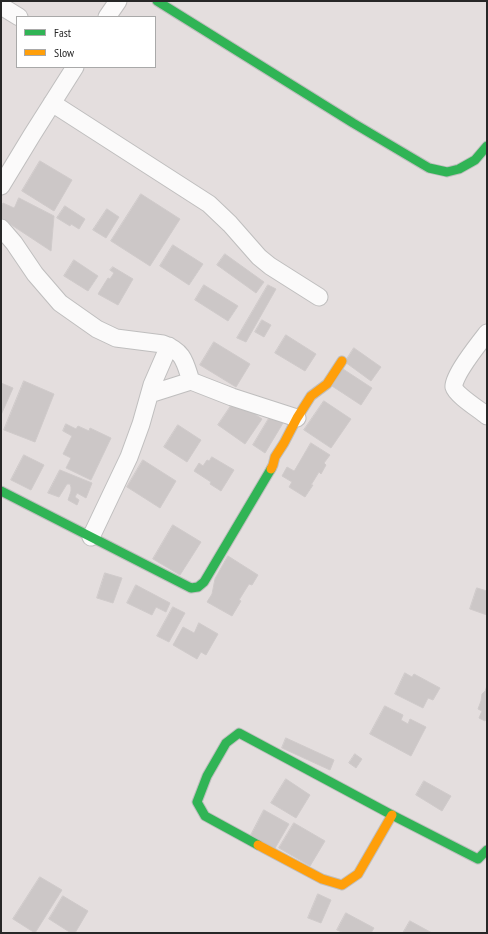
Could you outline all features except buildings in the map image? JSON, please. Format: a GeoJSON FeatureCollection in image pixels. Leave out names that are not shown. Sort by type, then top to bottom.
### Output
{"type":"FeatureCollection","features":[{"type":"Feature","properties":{"kind":"street"},"geometry":{"type":"LineString","coordinates":[[108,16],[118,1]]}},
{"type":"Feature","properties":{"kind":"street"},"geometry":{"type":"LineString","coordinates":[[157,1],[353,123],[429,168],[447,172],[459,169],[475,160],[487,146]]}},
{"type":"Feature","properties":{"kind":"street"},"geometry":{"type":"LineString","coordinates":[[1,6],[17,16]]}},
{"type":"Feature","properties":{"kind":"street"},"geometry":{"type":"LineString","coordinates":[[1,186],[74,68]]}},
{"type":"Feature","properties":{"kind":"street"},"geometry":{"type":"LineString","coordinates":[[52,103],[209,204],[230,224],[259,257],[270,266],[319,297]]}},
{"type":"Feature","properties":{"kind":"street"},"geometry":{"type":"LineString","coordinates":[[1,228],[14,243],[35,274],[60,304],[97,329],[116,338],[163,344],[178,351],[184,360],[191,381]]}},
{"type":"Feature","properties":{"kind":"street"},"geometry":{"type":"LineString","coordinates":[[487,334],[461,368],[455,380],[454,386],[459,394],[487,416]]}},
{"type":"Feature","properties":{"kind":"street"},"geometry":{"type":"LineString","coordinates":[[91,537],[129,457],[141,424],[152,385],[169,346]]}},
{"type":"Feature","properties":{"kind":"street"},"geometry":{"type":"LineString","coordinates":[[1,491],[191,588],[198,587],[204,582],[273,465],[275,457],[311,396],[327,384],[342,361]]}},
{"type":"Feature","properties":{"kind":"street"},"geometry":{"type":"LineString","coordinates":[[150,394],[191,381],[232,397],[297,418]]}},
{"type":"Feature","properties":{"kind":"street"},"geometry":{"type":"LineString","coordinates":[[392,815],[358,874],[342,885],[322,879],[205,816],[197,802],[207,776],[226,743],[239,733],[478,859],[487,850]]}},
{"type":"Feature","properties":{"kind":"traffic: fast"},"geometry":{"type":"LineString","coordinates":[[157,1],[353,123],[429,168],[447,172],[459,169],[475,160],[487,146]]}},
{"type":"Feature","properties":{"kind":"traffic: fast"},"geometry":{"type":"LineString","coordinates":[[1,491],[191,588],[198,587],[204,582],[271,469]]}},
{"type":"Feature","properties":{"kind":"traffic: fast"},"geometry":{"type":"LineString","coordinates":[[258,845],[205,816],[197,802],[207,776],[226,743],[239,733],[478,859],[487,850]]}},
{"type":"Feature","properties":{"kind":"traffic: slow"},"geometry":{"type":"LineString","coordinates":[[271,469],[275,457],[311,396],[327,384],[342,361]]}},
{"type":"Feature","properties":{"kind":"traffic: slow"},"geometry":{"type":"LineString","coordinates":[[258,845],[322,879],[342,885],[358,874],[392,815]]}}]}
